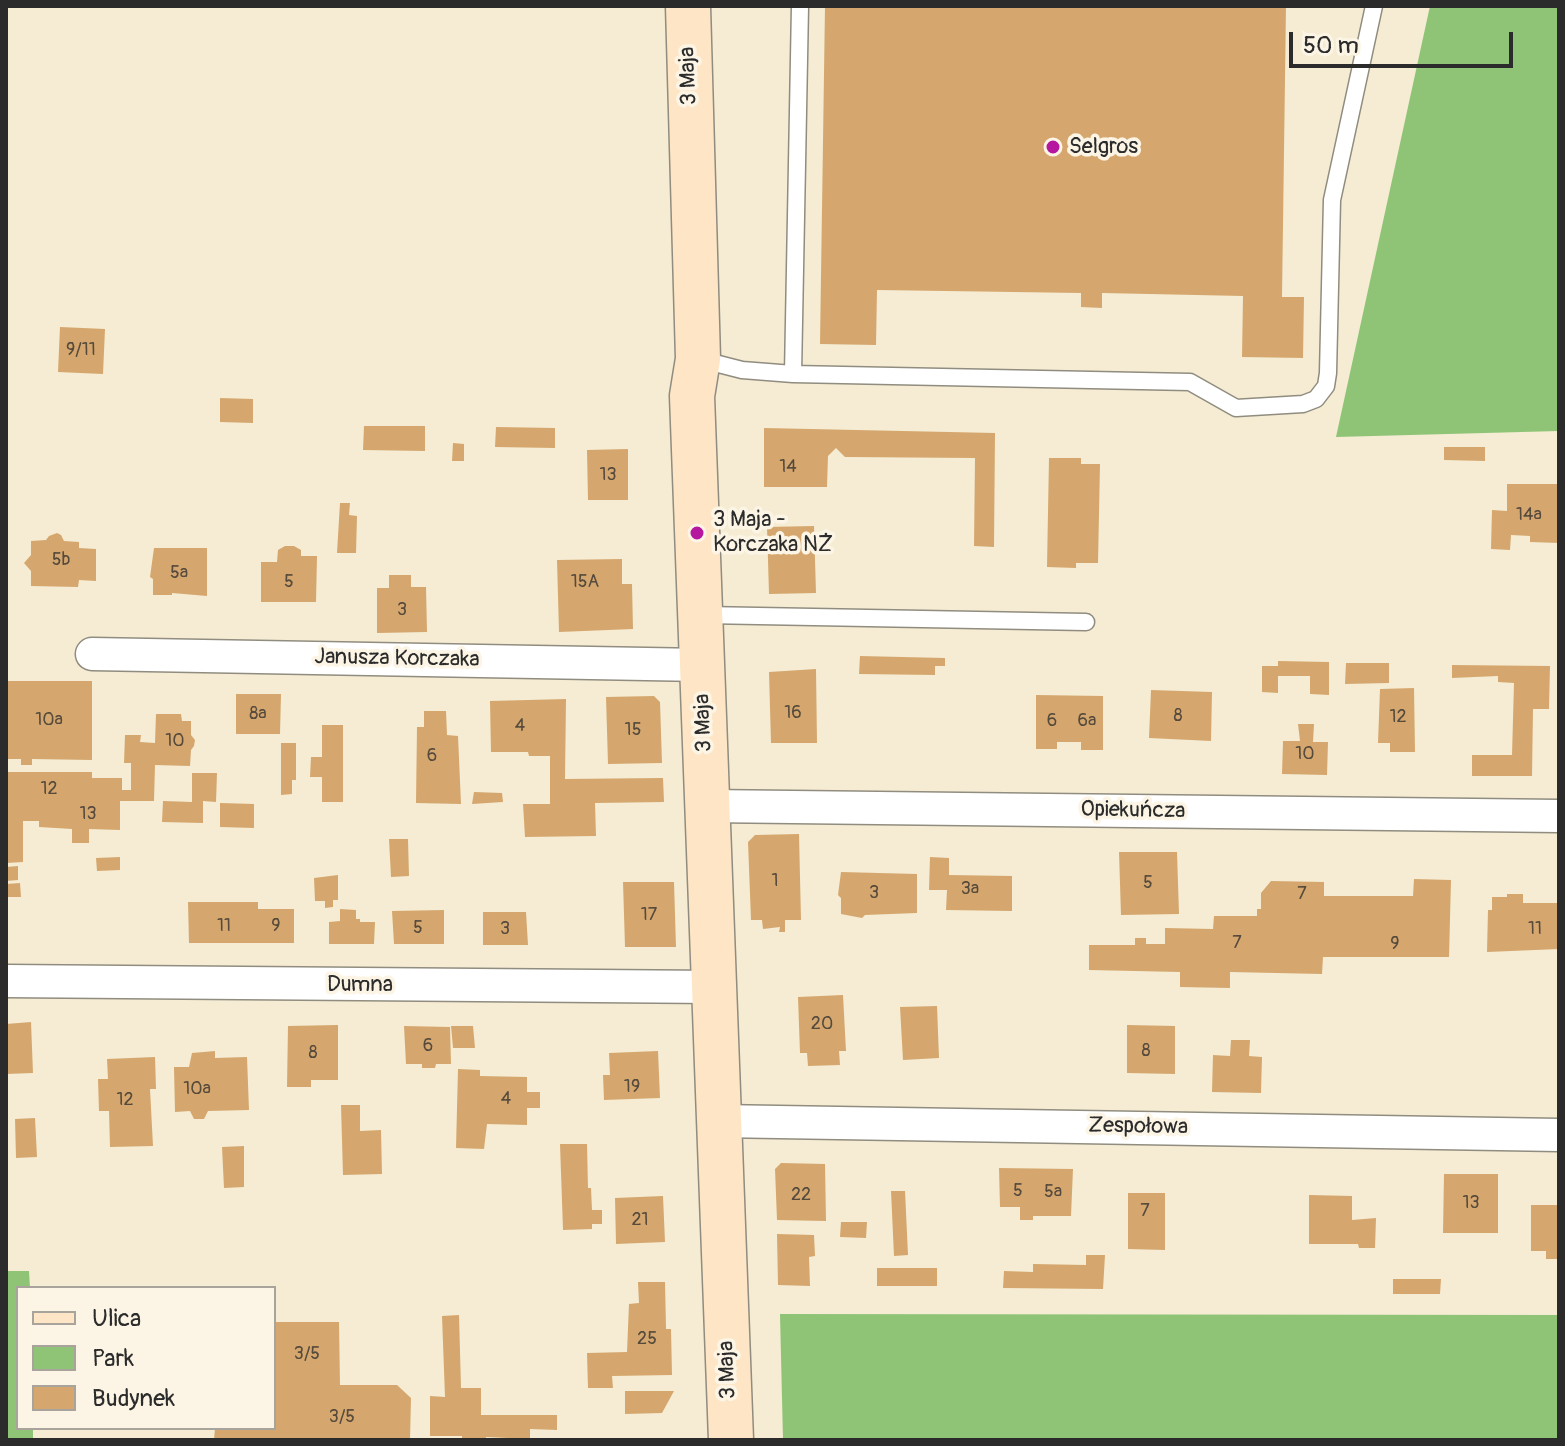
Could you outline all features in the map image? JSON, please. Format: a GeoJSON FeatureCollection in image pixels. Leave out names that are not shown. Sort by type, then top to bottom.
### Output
{"type":"FeatureCollection","features":[{"type":"Feature","properties":{"kind":"street","name":"3 Maja"},"geometry":{"type":"LineString","coordinates":[[688,6],[698,359],[692,396],[731,1440]]}},
{"type":"Feature","properties":{"kind":"street","name":"Janusza Korczaka"},"geometry":{"type":"LineString","coordinates":[[92,654],[702,665]]}},
{"type":"Feature","properties":{"kind":"street","name":"Opiekuńcza"},"geometry":{"type":"LineString","coordinates":[[707,806],[1559,816]]}},
{"type":"Feature","properties":{"kind":"street","name":"Dumna"},"geometry":{"type":"LineString","coordinates":[[6,981],[714,987]]}},
{"type":"Feature","properties":{"kind":"street","name":"Zespołowa"},"geometry":{"type":"LineString","coordinates":[[718,1121],[1559,1135]]}},
{"type":"Feature","properties":{"kind":"lane"},"geometry":{"type":"LineString","coordinates":[[793,374],[800,6]]}},
{"type":"Feature","properties":{"kind":"lane"},"geometry":{"type":"LineString","coordinates":[[698,359],[742,370],[793,374],[1190,382],[1236,408],[1303,404],[1316,399],[1326,386],[1328,373],[1332,200],[1374,6]]}},
{"type":"Feature","properties":{"kind":"lane"},"geometry":{"type":"LineString","coordinates":[[700,614],[1086,622]]}},
{"type":"Feature","properties":{"kind":"green space"},"geometry":{"type":"Polygon","coordinates":[[[1430,6],[1559,6],[1559,431],[1336,437],[1430,6]]]}},
{"type":"Feature","properties":{"kind":"green space"},"geometry":{"type":"Polygon","coordinates":[[[6,1271],[29,1271],[30,1286],[16,1286],[16,1430],[33,1430],[33,1440],[6,1440],[6,1271]]]}},
{"type":"Feature","properties":{"kind":"green space"},"geometry":{"type":"Polygon","coordinates":[[[780,1314],[1559,1315],[1559,1440],[783,1440],[780,1314]]]}},
{"type":"Feature","properties":{"kind":"building","name":"Selgros"},"geometry":{"type":"Polygon","coordinates":[[[825,6],[1286,6],[1282,297],[1304,297],[1303,358],[1242,357],[1243,296],[1102,293],[1102,308],[1081,307],[1081,293],[877,290],[876,345],[820,344],[825,6]]]}},
{"type":"Feature","properties":{"kind":"building"},"geometry":{"type":"Polygon","coordinates":[[[60,327],[105,329],[103,374],[58,372],[60,327]]]}},
{"type":"Feature","properties":{"kind":"building"},"geometry":{"type":"Polygon","coordinates":[[[220,398],[253,399],[253,423],[220,422],[220,398]]]}},
{"type":"Feature","properties":{"kind":"building"},"geometry":{"type":"Polygon","coordinates":[[[364,426],[425,426],[425,451],[363,450],[364,426]]]}},
{"type":"Feature","properties":{"kind":"building"},"geometry":{"type":"Polygon","coordinates":[[[496,427],[555,428],[555,448],[495,447],[496,427]]]}},
{"type":"Feature","properties":{"kind":"building"},"geometry":{"type":"Polygon","coordinates":[[[764,428],[995,433],[994,547],[974,546],[975,458],[845,457],[836,448],[828,456],[827,487],[764,487],[764,428]]]}},
{"type":"Feature","properties":{"kind":"building"},"geometry":{"type":"Polygon","coordinates":[[[453,443],[464,444],[464,461],[452,461],[453,443]]]}},
{"type":"Feature","properties":{"kind":"building"},"geometry":{"type":"Polygon","coordinates":[[[1444,447],[1485,447],[1485,461],[1444,460],[1444,447]]]}},
{"type":"Feature","properties":{"kind":"building"},"geometry":{"type":"Polygon","coordinates":[[[628,449],[628,500],[588,500],[587,450],[628,449]]]}},
{"type":"Feature","properties":{"kind":"building"},"geometry":{"type":"Polygon","coordinates":[[[1049,458],[1081,458],[1081,464],[1100,464],[1098,563],[1076,563],[1076,568],[1047,567],[1049,458]]]}},
{"type":"Feature","properties":{"kind":"building"},"geometry":{"type":"Polygon","coordinates":[[[1507,484],[1559,484],[1559,543],[1530,542],[1530,536],[1511,535],[1510,550],[1491,549],[1492,510],[1507,511],[1507,484]]]}},
{"type":"Feature","properties":{"kind":"building"},"geometry":{"type":"Polygon","coordinates":[[[340,503],[350,503],[349,515],[357,516],[356,553],[337,553],[340,503]]]}},
{"type":"Feature","properties":{"kind":"building"},"geometry":{"type":"Polygon","coordinates":[[[814,526],[816,593],[769,594],[767,527],[814,526]]]}},
{"type":"Feature","properties":{"kind":"building"},"geometry":{"type":"Polygon","coordinates":[[[57,533],[64,541],[79,542],[79,548],[96,549],[96,581],[79,580],[78,587],[31,586],[31,571],[24,563],[31,555],[31,541],[46,540],[57,533]]]}},
{"type":"Feature","properties":{"kind":"building"},"geometry":{"type":"Polygon","coordinates":[[[285,546],[301,550],[301,556],[317,556],[316,602],[261,602],[261,562],[277,562],[278,550],[285,546]]]}},
{"type":"Feature","properties":{"kind":"building"},"geometry":{"type":"Polygon","coordinates":[[[154,548],[207,548],[207,596],[153,595],[153,579],[150,577],[154,548]]]}},
{"type":"Feature","properties":{"kind":"building"},"geometry":{"type":"Polygon","coordinates":[[[622,559],[622,584],[632,584],[633,629],[559,632],[557,560],[622,559]]]}},
{"type":"Feature","properties":{"kind":"building"},"geometry":{"type":"Polygon","coordinates":[[[389,575],[411,575],[411,587],[426,587],[427,632],[377,633],[377,588],[389,588],[389,575]]]}},
{"type":"Feature","properties":{"kind":"building"},"geometry":{"type":"Polygon","coordinates":[[[860,656],[945,658],[945,666],[935,666],[935,675],[859,674],[860,656]]]}},
{"type":"Feature","properties":{"kind":"building"},"geometry":{"type":"Polygon","coordinates":[[[1278,661],[1329,662],[1329,695],[1310,694],[1310,676],[1278,676],[1278,693],[1262,692],[1262,666],[1278,666],[1278,661]]]}},
{"type":"Feature","properties":{"kind":"building"},"geometry":{"type":"Polygon","coordinates":[[[1346,663],[1389,663],[1389,683],[1345,684],[1346,663]]]}},
{"type":"Feature","properties":{"kind":"building"},"geometry":{"type":"Polygon","coordinates":[[[1452,665],[1550,666],[1549,709],[1533,709],[1532,776],[1472,776],[1472,755],[1512,755],[1514,683],[1498,682],[1498,676],[1452,678],[1452,665]]]}},
{"type":"Feature","properties":{"kind":"building"},"geometry":{"type":"Polygon","coordinates":[[[816,669],[817,743],[771,743],[769,672],[816,669]]]}},
{"type":"Feature","properties":{"kind":"building"},"geometry":{"type":"Polygon","coordinates":[[[6,681],[92,681],[92,760],[32,759],[32,765],[21,765],[21,759],[6,759],[6,681]]]}},
{"type":"Feature","properties":{"kind":"building"},"geometry":{"type":"Polygon","coordinates":[[[1414,688],[1415,752],[1390,752],[1390,743],[1378,743],[1380,689],[1414,688]]]}},
{"type":"Feature","properties":{"kind":"building"},"geometry":{"type":"Polygon","coordinates":[[[1151,690],[1212,692],[1211,741],[1149,738],[1151,690]]]}},
{"type":"Feature","properties":{"kind":"building"},"geometry":{"type":"Polygon","coordinates":[[[236,694],[281,694],[280,734],[236,734],[236,694]]]}},
{"type":"Feature","properties":{"kind":"building"},"geometry":{"type":"Polygon","coordinates":[[[1036,695],[1103,696],[1103,750],[1081,750],[1081,742],[1057,742],[1057,749],[1036,749],[1036,695]]]}},
{"type":"Feature","properties":{"kind":"building"},"geometry":{"type":"Polygon","coordinates":[[[654,696],[660,702],[662,763],[608,764],[606,697],[654,696]]]}},
{"type":"Feature","properties":{"kind":"building"},"geometry":{"type":"Polygon","coordinates":[[[566,699],[565,779],[663,778],[664,802],[595,803],[596,836],[525,837],[523,804],[550,804],[550,756],[529,756],[528,752],[491,752],[490,701],[566,699]]]}},
{"type":"Feature","properties":{"kind":"building"},"geometry":{"type":"Polygon","coordinates":[[[424,711],[446,711],[447,735],[458,736],[461,804],[416,803],[417,727],[424,727],[424,711]]]}},
{"type":"Feature","properties":{"kind":"building"},"geometry":{"type":"Polygon","coordinates":[[[156,714],[181,714],[182,721],[191,721],[191,735],[195,740],[190,766],[155,765],[154,801],[120,801],[120,830],[89,829],[89,843],[72,843],[72,829],[39,827],[39,821],[23,821],[23,862],[6,863],[6,772],[92,772],[92,778],[122,778],[122,790],[131,790],[131,763],[124,763],[125,735],[141,735],[140,742],[155,743],[156,714]]]}},
{"type":"Feature","properties":{"kind":"building"},"geometry":{"type":"Polygon","coordinates":[[[1298,724],[1314,724],[1313,742],[1328,742],[1327,775],[1282,774],[1283,741],[1300,741],[1298,724]]]}},
{"type":"Feature","properties":{"kind":"building"},"geometry":{"type":"Polygon","coordinates":[[[322,725],[343,725],[343,802],[322,802],[322,777],[310,777],[311,757],[322,757],[322,725]]]}},
{"type":"Feature","properties":{"kind":"building"},"geometry":{"type":"Polygon","coordinates":[[[281,743],[296,743],[296,780],[292,780],[292,794],[281,795],[281,743]]]}},
{"type":"Feature","properties":{"kind":"building"},"geometry":{"type":"Polygon","coordinates":[[[192,773],[217,773],[216,802],[203,801],[203,823],[162,822],[163,801],[192,802],[192,773]]]}},
{"type":"Feature","properties":{"kind":"building"},"geometry":{"type":"Polygon","coordinates":[[[474,792],[502,793],[503,802],[472,804],[474,792]]]}},
{"type":"Feature","properties":{"kind":"building"},"geometry":{"type":"Polygon","coordinates":[[[220,803],[254,804],[254,828],[220,827],[220,803]]]}},
{"type":"Feature","properties":{"kind":"building"},"geometry":{"type":"Polygon","coordinates":[[[799,834],[801,920],[785,920],[785,932],[779,932],[780,927],[763,929],[762,920],[751,920],[748,842],[755,835],[799,834]]]}},
{"type":"Feature","properties":{"kind":"building"},"geometry":{"type":"Polygon","coordinates":[[[389,839],[408,839],[409,876],[391,877],[389,839]]]}},
{"type":"Feature","properties":{"kind":"building"},"geometry":{"type":"Polygon","coordinates":[[[1119,852],[1177,852],[1179,914],[1121,915],[1119,852]]]}},
{"type":"Feature","properties":{"kind":"building"},"geometry":{"type":"Polygon","coordinates":[[[120,857],[120,870],[97,871],[96,858],[120,857]]]}},
{"type":"Feature","properties":{"kind":"building"},"geometry":{"type":"Polygon","coordinates":[[[930,857],[949,858],[949,875],[1012,876],[1012,911],[946,910],[947,890],[929,890],[930,857]]]}},
{"type":"Feature","properties":{"kind":"building"},"geometry":{"type":"Polygon","coordinates":[[[18,866],[18,880],[6,881],[6,867],[18,866]]]}},
{"type":"Feature","properties":{"kind":"building"},"geometry":{"type":"Polygon","coordinates":[[[841,872],[917,874],[917,913],[865,915],[862,918],[841,914],[841,898],[838,895],[841,872]]]}},
{"type":"Feature","properties":{"kind":"building"},"geometry":{"type":"Polygon","coordinates":[[[338,875],[338,900],[333,900],[333,907],[325,908],[325,901],[315,901],[314,878],[338,875]]]}},
{"type":"Feature","properties":{"kind":"building"},"geometry":{"type":"Polygon","coordinates":[[[1414,879],[1451,880],[1449,957],[1323,957],[1322,974],[1230,972],[1230,988],[1180,987],[1180,972],[1089,970],[1089,945],[1135,945],[1135,938],[1146,938],[1146,944],[1165,944],[1165,928],[1213,929],[1214,916],[1257,916],[1257,909],[1261,909],[1261,893],[1271,881],[1324,882],[1324,896],[1413,896],[1414,879]]]}},
{"type":"Feature","properties":{"kind":"building"},"geometry":{"type":"Polygon","coordinates":[[[623,882],[674,882],[676,947],[625,947],[623,882]]]}},
{"type":"Feature","properties":{"kind":"building"},"geometry":{"type":"Polygon","coordinates":[[[20,883],[21,897],[6,897],[6,884],[20,883]]]}},
{"type":"Feature","properties":{"kind":"building"},"geometry":{"type":"Polygon","coordinates":[[[1507,894],[1523,894],[1523,903],[1559,903],[1559,949],[1487,952],[1488,910],[1492,910],[1492,897],[1507,897],[1507,894]]]}},
{"type":"Feature","properties":{"kind":"building"},"geometry":{"type":"Polygon","coordinates":[[[188,902],[258,902],[258,909],[294,909],[294,943],[189,943],[188,902]]]}},
{"type":"Feature","properties":{"kind":"building"},"geometry":{"type":"Polygon","coordinates":[[[340,909],[356,910],[356,919],[360,922],[375,922],[374,944],[329,944],[329,922],[340,921],[340,909]]]}},
{"type":"Feature","properties":{"kind":"building"},"geometry":{"type":"Polygon","coordinates":[[[444,910],[444,944],[394,944],[392,911],[444,910]]]}},
{"type":"Feature","properties":{"kind":"building"},"geometry":{"type":"Polygon","coordinates":[[[483,912],[526,912],[528,945],[483,945],[483,912]]]}},
{"type":"Feature","properties":{"kind":"building"},"geometry":{"type":"Polygon","coordinates":[[[843,995],[846,1051],[839,1051],[840,1065],[808,1066],[807,1053],[800,1053],[798,997],[843,995]]]}},
{"type":"Feature","properties":{"kind":"building"},"geometry":{"type":"Polygon","coordinates":[[[937,1006],[939,1058],[903,1060],[900,1007],[937,1006]]]}},
{"type":"Feature","properties":{"kind":"building"},"geometry":{"type":"Polygon","coordinates":[[[31,1022],[33,1073],[6,1074],[6,1024],[31,1022]]]}},
{"type":"Feature","properties":{"kind":"building"},"geometry":{"type":"Polygon","coordinates":[[[338,1025],[338,1080],[311,1080],[311,1087],[287,1087],[288,1026],[338,1025]]]}},
{"type":"Feature","properties":{"kind":"building"},"geometry":{"type":"Polygon","coordinates":[[[1127,1025],[1175,1026],[1175,1074],[1127,1073],[1127,1025]]]}},
{"type":"Feature","properties":{"kind":"building"},"geometry":{"type":"Polygon","coordinates":[[[404,1026],[450,1027],[451,1064],[422,1068],[422,1064],[406,1064],[404,1026]]]}},
{"type":"Feature","properties":{"kind":"building"},"geometry":{"type":"Polygon","coordinates":[[[451,1026],[473,1026],[475,1048],[453,1048],[451,1026]]]}},
{"type":"Feature","properties":{"kind":"building"},"geometry":{"type":"Polygon","coordinates":[[[1231,1040],[1250,1040],[1249,1056],[1262,1057],[1261,1093],[1212,1092],[1213,1055],[1230,1056],[1231,1040]]]}},
{"type":"Feature","properties":{"kind":"building"},"geometry":{"type":"Polygon","coordinates":[[[215,1051],[215,1058],[247,1057],[249,1110],[208,1111],[204,1119],[194,1119],[190,1111],[175,1112],[174,1067],[189,1067],[192,1053],[215,1051]]]}},
{"type":"Feature","properties":{"kind":"building"},"geometry":{"type":"Polygon","coordinates":[[[658,1051],[660,1098],[604,1100],[603,1075],[610,1075],[609,1053],[658,1051]]]}},
{"type":"Feature","properties":{"kind":"building"},"geometry":{"type":"Polygon","coordinates":[[[155,1057],[156,1089],[150,1089],[153,1146],[110,1147],[109,1111],[99,1111],[98,1079],[108,1079],[107,1059],[155,1057]]]}},
{"type":"Feature","properties":{"kind":"building"},"geometry":{"type":"Polygon","coordinates":[[[458,1069],[480,1070],[480,1076],[527,1077],[527,1092],[540,1092],[540,1108],[527,1108],[527,1125],[487,1124],[484,1149],[456,1148],[458,1069]]]}},
{"type":"Feature","properties":{"kind":"building"},"geometry":{"type":"Polygon","coordinates":[[[341,1105],[360,1105],[360,1131],[381,1130],[382,1174],[343,1175],[341,1105]]]}},
{"type":"Feature","properties":{"kind":"building"},"geometry":{"type":"Polygon","coordinates":[[[35,1118],[37,1157],[16,1158],[15,1119],[35,1118]]]}},
{"type":"Feature","properties":{"kind":"building"},"geometry":{"type":"Polygon","coordinates":[[[560,1144],[587,1144],[592,1210],[602,1210],[602,1224],[592,1224],[592,1229],[563,1230],[560,1144]]]}},
{"type":"Feature","properties":{"kind":"building"},"geometry":{"type":"Polygon","coordinates":[[[244,1146],[244,1187],[224,1188],[222,1147],[244,1146]]]}},
{"type":"Feature","properties":{"kind":"building"},"geometry":{"type":"Polygon","coordinates":[[[781,1163],[825,1164],[826,1221],[777,1220],[775,1169],[781,1163]]]}},
{"type":"Feature","properties":{"kind":"building"},"geometry":{"type":"Polygon","coordinates":[[[999,1168],[1073,1169],[1071,1216],[1033,1216],[1033,1220],[1020,1220],[1020,1207],[1000,1207],[999,1168]]]}},
{"type":"Feature","properties":{"kind":"building"},"geometry":{"type":"Polygon","coordinates":[[[1444,1174],[1498,1174],[1498,1233],[1443,1233],[1444,1174]]]}},
{"type":"Feature","properties":{"kind":"building"},"geometry":{"type":"Polygon","coordinates":[[[891,1191],[905,1191],[908,1255],[894,1256],[891,1191]]]}},
{"type":"Feature","properties":{"kind":"building"},"geometry":{"type":"Polygon","coordinates":[[[1128,1193],[1165,1193],[1165,1250],[1128,1249],[1128,1193]]]}},
{"type":"Feature","properties":{"kind":"building"},"geometry":{"type":"Polygon","coordinates":[[[1309,1195],[1352,1196],[1352,1220],[1376,1218],[1375,1248],[1359,1248],[1358,1244],[1309,1244],[1309,1195]]]}},
{"type":"Feature","properties":{"kind":"building"},"geometry":{"type":"Polygon","coordinates":[[[663,1196],[665,1242],[616,1244],[615,1198],[663,1196]]]}},
{"type":"Feature","properties":{"kind":"building"},"geometry":{"type":"Polygon","coordinates":[[[1531,1205],[1559,1205],[1559,1259],[1546,1259],[1546,1251],[1531,1251],[1531,1205]]]}},
{"type":"Feature","properties":{"kind":"building"},"geometry":{"type":"Polygon","coordinates":[[[841,1222],[867,1222],[866,1238],[840,1237],[841,1222]]]}},
{"type":"Feature","properties":{"kind":"building"},"geometry":{"type":"Polygon","coordinates":[[[777,1234],[814,1235],[815,1256],[809,1257],[810,1286],[778,1285],[777,1234]]]}},
{"type":"Feature","properties":{"kind":"building"},"geometry":{"type":"Polygon","coordinates":[[[1086,1255],[1105,1255],[1103,1289],[1003,1288],[1004,1271],[1033,1272],[1033,1264],[1086,1265],[1086,1255]]]}},
{"type":"Feature","properties":{"kind":"building"},"geometry":{"type":"Polygon","coordinates":[[[877,1268],[937,1268],[937,1286],[877,1286],[877,1268]]]}},
{"type":"Feature","properties":{"kind":"building"},"geometry":{"type":"Polygon","coordinates":[[[1393,1279],[1441,1279],[1440,1294],[1393,1294],[1393,1279]]]}},
{"type":"Feature","properties":{"kind":"building"},"geometry":{"type":"Polygon","coordinates":[[[638,1282],[665,1282],[666,1329],[671,1329],[672,1375],[612,1376],[613,1388],[588,1388],[587,1353],[627,1352],[629,1304],[639,1303],[638,1282]]]}},
{"type":"Feature","properties":{"kind":"building"},"geometry":{"type":"Polygon","coordinates":[[[459,1315],[461,1388],[481,1388],[481,1415],[557,1415],[557,1430],[530,1429],[530,1439],[486,1437],[486,1440],[462,1440],[462,1436],[430,1436],[430,1396],[445,1397],[442,1316],[459,1315]]]}},
{"type":"Feature","properties":{"kind":"building"},"geometry":{"type":"Polygon","coordinates":[[[276,1322],[339,1322],[340,1385],[397,1385],[411,1398],[410,1440],[214,1440],[215,1430],[276,1430],[276,1322]]]}},
{"type":"Feature","properties":{"kind":"building"},"geometry":{"type":"Polygon","coordinates":[[[625,1391],[674,1391],[662,1413],[625,1414],[625,1391]]]}},
{"type":"Feature","properties":{"kind":"place","name":"Selgros"},"geometry":{"type":"Point","coordinates":[1053,147]}},
{"type":"Feature","properties":{"kind":"place","name":"3 Maja - Korczaka NŻ"},"geometry":{"type":"Point","coordinates":[697,533]}}]}
